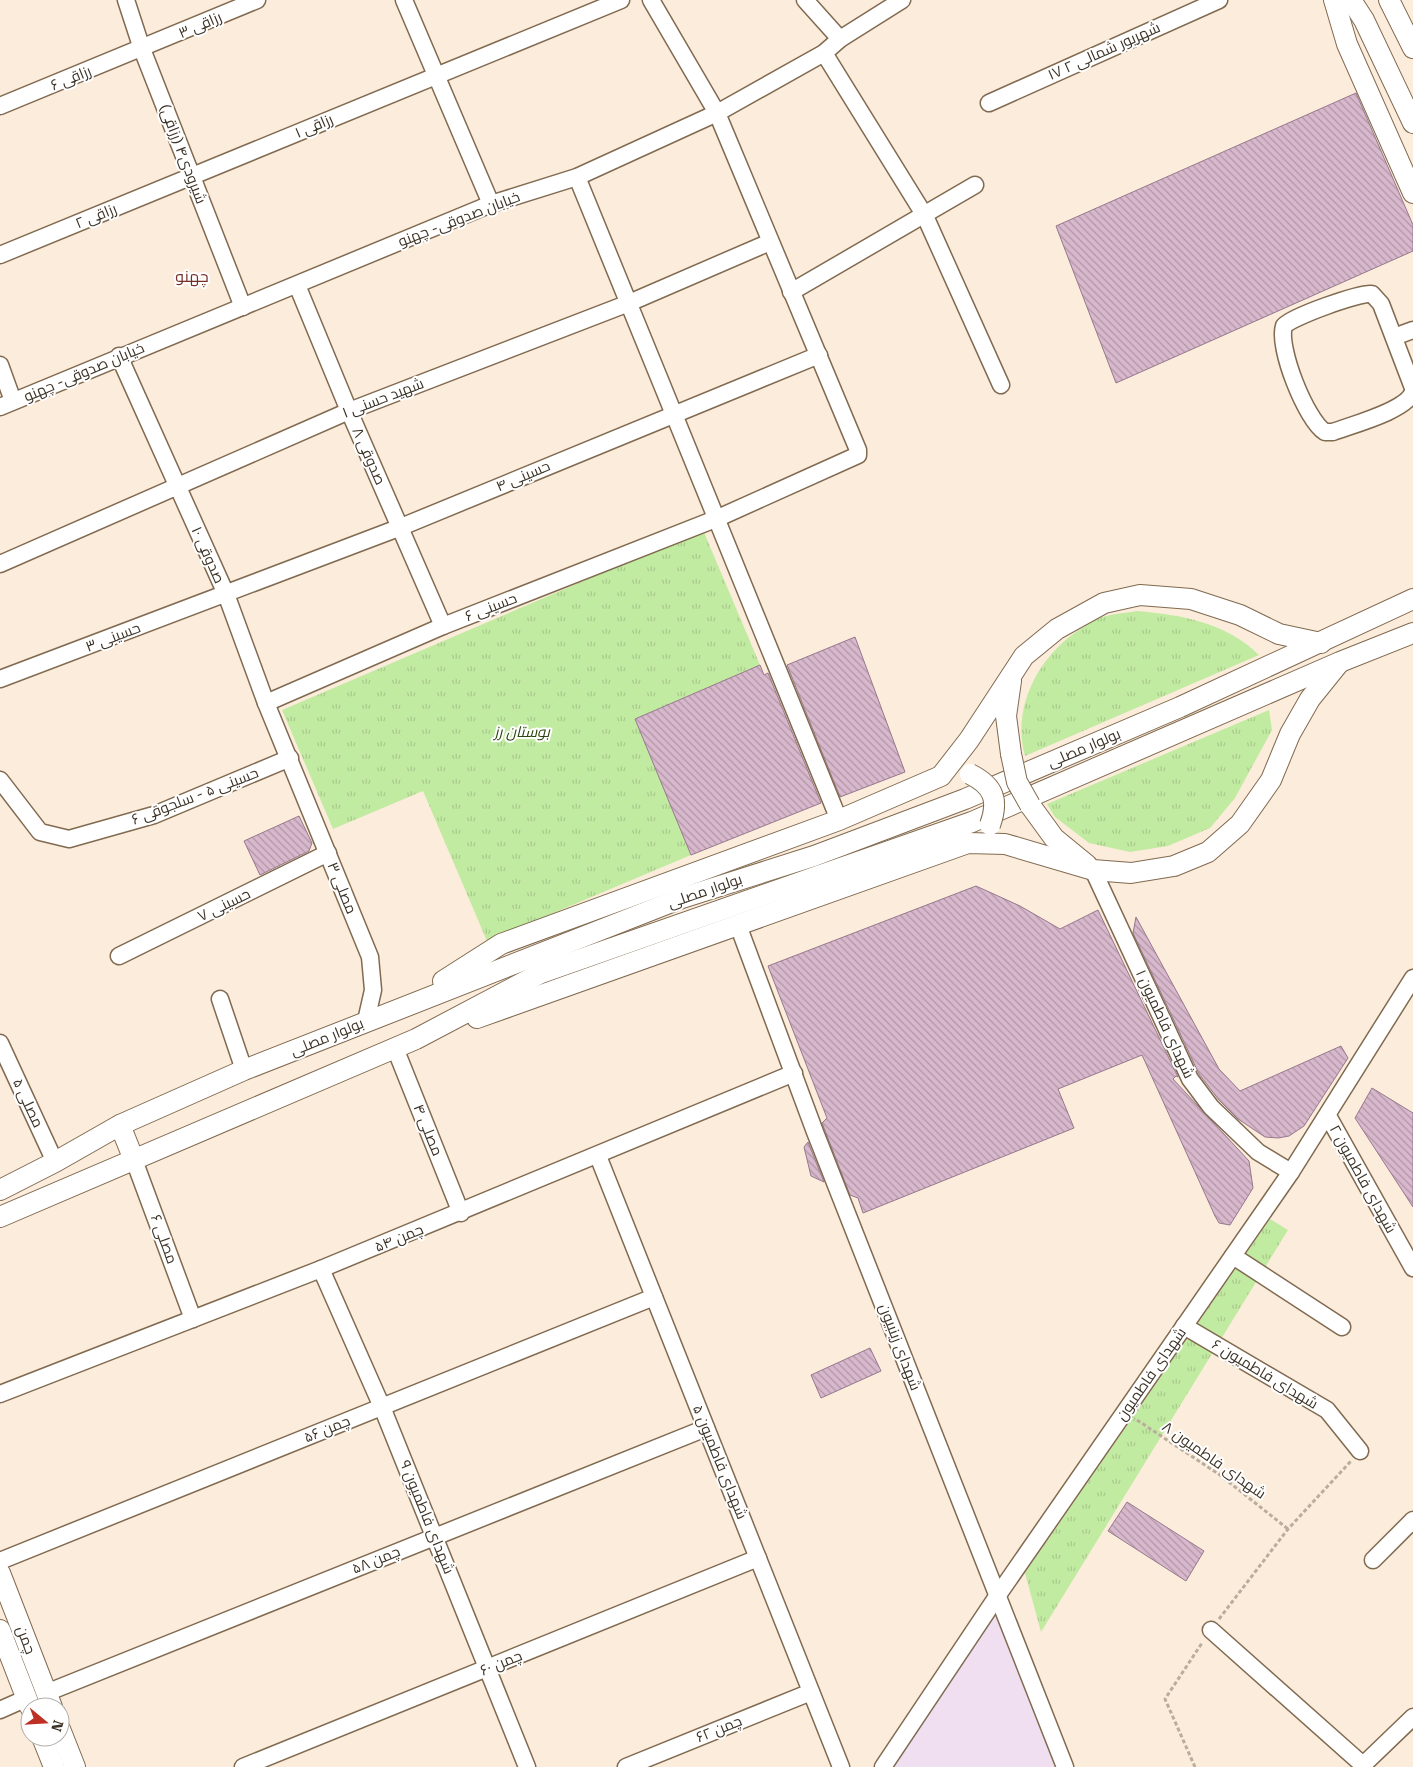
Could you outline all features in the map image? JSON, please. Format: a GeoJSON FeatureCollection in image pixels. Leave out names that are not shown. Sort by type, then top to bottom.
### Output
{"type":"FeatureCollection","features":[{"type":"Feature","properties":{"kind":"main road"},"geometry":{"type":"LineString","coordinates":[[1334,0],[1347,44],[1413,193]]}},
{"type":"Feature","properties":{"kind":"main road"},"geometry":{"type":"LineString","coordinates":[[1351,0],[1364,20],[1413,123]]}},
{"type":"Feature","properties":{"kind":"main road"},"geometry":{"type":"LineString","coordinates":[[1389,0],[1413,48]]}},
{"type":"Feature","properties":{"kind":"main road"},"geometry":{"type":"LineString","coordinates":[[941,776],[970,740],[1024,656],[1057,629],[1104,603],[1140,595],[1191,600],[1240,615],[1279,634],[1321,643]]}},
{"type":"Feature","properties":{"kind":"main road","name":"بولوار مصلی"},"geometry":{"type":"LineString","coordinates":[[0,1190],[120,1126],[244,1070],[682,898],[814,856],[965,798],[1180,708],[1413,599]]}},
{"type":"Feature","properties":{"kind":"main road","name":"بولوار مصلی"},"geometry":{"type":"LineString","coordinates":[[0,1217],[416,1039],[541,973],[972,822],[1340,662],[1413,633]]}},
{"type":"Feature","properties":{"kind":"main road"},"geometry":{"type":"LineString","coordinates":[[968,843],[1005,844],[1092,870],[1131,873],[1174,866],[1208,852],[1240,824],[1271,780],[1290,734],[1310,699],[1340,662]]}},
{"type":"Feature","properties":{"kind":"main road"},"geometry":{"type":"LineString","coordinates":[[1011,677],[1006,716],[1017,782],[1030,805],[1054,838],[1092,870]]}},
{"type":"Feature","properties":{"kind":"main road"},"geometry":{"type":"LineString","coordinates":[[404,1006],[501,944],[839,820],[941,776],[970,774],[984,781],[993,794],[995,810],[990,825],[968,843],[416,1039]]}},
{"type":"Feature","properties":{"kind":"main road"},"geometry":{"type":"LineString","coordinates":[[120,1126],[134,1160]]}},
{"type":"Feature","properties":{"kind":"main road","name":"چمن"},"geometry":{"type":"LineString","coordinates":[[0,1573],[48,1697]]}},
{"type":"Feature","properties":{"kind":"main road","name":"چمن"},"geometry":{"type":"LineString","coordinates":[[0,1630],[26,1697]]}},
{"type":"Feature","properties":{"kind":"main road"},"geometry":{"type":"LineString","coordinates":[[46,1747],[54,1767]]}},
{"type":"Feature","properties":{"kind":"main road"},"geometry":{"type":"LineString","coordinates":[[67,1747],[75,1767]]}},
{"type":"Feature","properties":{"kind":"street","name":"شیرودی۴ (رزاقی)"},"geometry":{"type":"LineString","coordinates":[[126,0],[142,49],[243,307]]}},
{"type":"Feature","properties":{"kind":"street","name":"رزاقی ۳"},"geometry":{"type":"LineString","coordinates":[[142,49],[257,0]]}},
{"type":"Feature","properties":{"kind":"street"},"geometry":{"type":"LineString","coordinates":[[404,0],[491,204]]}},
{"type":"Feature","properties":{"kind":"street","name":"رزاقی ۱"},"geometry":{"type":"LineString","coordinates":[[192,177],[621,0]]}},
{"type":"Feature","properties":{"kind":"street"},"geometry":{"type":"LineString","coordinates":[[805,0],[840,39]]}},
{"type":"Feature","properties":{"kind":"street","name":"خیابان صدوقی- چهنو"},"geometry":{"type":"LineString","coordinates":[[7,404],[119,356],[298,285],[491,204],[577,176],[717,113],[824,53],[840,39],[902,0]]}},
{"type":"Feature","properties":{"kind":"street","name":"۱۷ شهریور شمالی ۲"},"geometry":{"type":"LineString","coordinates":[[989,103],[1219,0]]}},
{"type":"Feature","properties":{"kind":"street"},"geometry":{"type":"LineString","coordinates":[[656,2],[717,113],[818,354]]}},
{"type":"Feature","properties":{"kind":"street","name":"رزاقی ۶"},"geometry":{"type":"LineString","coordinates":[[0,106],[142,49]]}},
{"type":"Feature","properties":{"kind":"street"},"geometry":{"type":"LineString","coordinates":[[824,53],[925,216],[1001,385]]}},
{"type":"Feature","properties":{"kind":"street"},"geometry":{"type":"LineString","coordinates":[[577,176],[718,518],[773,660],[839,820]]}},
{"type":"Feature","properties":{"kind":"street","name":"رزاقی ۲"},"geometry":{"type":"LineString","coordinates":[[0,255],[192,177]]}},
{"type":"Feature","properties":{"kind":"street"},"geometry":{"type":"LineString","coordinates":[[792,292],[925,216],[975,185]]}},
{"type":"Feature","properties":{"kind":"street","name":"شهید حسنی ۱"},"geometry":{"type":"LineString","coordinates":[[0,564],[349,411],[629,303],[770,242]]}},
{"type":"Feature","properties":{"kind":"street","name":"صدوقی ۸"},"geometry":{"type":"LineString","coordinates":[[298,285],[349,411],[443,626]]}},
{"type":"Feature","properties":{"kind":"street"},"geometry":{"type":"LineString","coordinates":[[1413,388],[1381,304],[1369,293],[1294,318],[1284,326],[1282,343],[1302,398],[1319,428],[1325,432],[1332,432],[1385,413],[1408,400],[1413,392]]}},
{"type":"Feature","properties":{"kind":"street"},"geometry":{"type":"LineString","coordinates":[[1394,337],[1413,330]]}},
{"type":"Feature","properties":{"kind":"street","name":"حسینی ۴"},"geometry":{"type":"LineString","coordinates":[[226,594],[401,527],[818,354]]}},
{"type":"Feature","properties":{"kind":"street","name":"حسینی ۶"},"geometry":{"type":"LineString","coordinates":[[266,703],[443,626],[718,518],[858,454],[818,354]]}},
{"type":"Feature","properties":{"kind":"street","name":"صدوقی ۱۰"},"geometry":{"type":"LineString","coordinates":[[119,356],[226,594],[266,703],[290,758]]}},
{"type":"Feature","properties":{"kind":"street"},"geometry":{"type":"LineString","coordinates":[[0,365],[7,404]]}},
{"type":"Feature","properties":{"kind":"street","name":"حسینی ۳"},"geometry":{"type":"LineString","coordinates":[[0,679],[226,594]]}},
{"type":"Feature","properties":{"kind":"street","name":"حسینی ۵ - سلجوقی ۶"},"geometry":{"type":"LineString","coordinates":[[0,780],[40,832],[69,839],[154,815],[290,758]]}},
{"type":"Feature","properties":{"kind":"street","name":"مصلی ۳"},"geometry":{"type":"LineString","coordinates":[[290,758],[370,957],[373,990],[366,1021]]}},
{"type":"Feature","properties":{"kind":"street","name":"حسینی ۷"},"geometry":{"type":"LineString","coordinates":[[119,956],[328,853]]}},
{"type":"Feature","properties":{"kind":"street","name":"شهدای فاطمیون ۱"},"geometry":{"type":"LineString","coordinates":[[1092,870],[1190,1079],[1210,1107],[1258,1152],[1291,1172]]}},
{"type":"Feature","properties":{"kind":"street","name":"شهدای زینبیون"},"geometry":{"type":"LineString","coordinates":[[738,925],[815,1132],[1065,1767]]}},
{"type":"Feature","properties":{"kind":"street","name":"شهدای فاطمیون"},"geometry":{"type":"LineString","coordinates":[[883,1767],[998,1595],[1291,1172],[1328,1116],[1413,978]]}},
{"type":"Feature","properties":{"kind":"street"},"geometry":{"type":"LineString","coordinates":[[220,999],[244,1070]]}},
{"type":"Feature","properties":{"kind":"street","name":"مصلی ۵"},"geometry":{"type":"LineString","coordinates":[[0,1044],[55,1162]]}},
{"type":"Feature","properties":{"kind":"street","name":"مصلی ۴"},"geometry":{"type":"LineString","coordinates":[[395,1048],[460,1212]]}},
{"type":"Feature","properties":{"kind":"street","name":"چمن ۵۴"},"geometry":{"type":"LineString","coordinates":[[0,1394],[322,1269],[794,1073]]}},
{"type":"Feature","properties":{"kind":"street","name":"شهدای فاطمیون ۲"},"geometry":{"type":"LineString","coordinates":[[1328,1116],[1413,1268]]}},
{"type":"Feature","properties":{"kind":"street","name":"شهدای فاطمیون ۵"},"geometry":{"type":"LineString","coordinates":[[598,1156],[841,1767]]}},
{"type":"Feature","properties":{"kind":"street","name":"مصلی ۶"},"geometry":{"type":"LineString","coordinates":[[134,1160],[193,1319]]}},
{"type":"Feature","properties":{"kind":"street"},"geometry":{"type":"LineString","coordinates":[[1233,1256],[1342,1327]]}},
{"type":"Feature","properties":{"kind":"street","name":"شهدای فاطمیون ۹"},"geometry":{"type":"LineString","coordinates":[[322,1269],[382,1407],[489,1668],[527,1767]]}},
{"type":"Feature","properties":{"kind":"street","name":"چمن ۵۶"},"geometry":{"type":"LineString","coordinates":[[0,1561],[654,1297]]}},
{"type":"Feature","properties":{"kind":"street","name":"شهدای فاطمیون ۶"},"geometry":{"type":"LineString","coordinates":[[1184,1326],[1327,1410],[1360,1451]]}},
{"type":"Feature","properties":{"kind":"street","name":"چمن ۵۸"},"geometry":{"type":"LineString","coordinates":[[56,1697],[435,1536],[706,1428]]}},
{"type":"Feature","properties":{"kind":"street"},"geometry":{"type":"LineString","coordinates":[[1373,1560],[1413,1520]]}},
{"type":"Feature","properties":{"kind":"street","name":"چمن ۶۰"},"geometry":{"type":"LineString","coordinates":[[243,1767],[758,1558]]}},
{"type":"Feature","properties":{"kind":"street"},"geometry":{"type":"LineString","coordinates":[[1211,1630],[1362,1766],[1413,1717]]}},
{"type":"Feature","properties":{"kind":"street","name":"چمن ۶۲"},"geometry":{"type":"LineString","coordinates":[[626,1767],[811,1692]]}},
{"type":"Feature","properties":{"kind":"street"},"geometry":{"type":"LineString","coordinates":[[0,1710],[20,1705]]}},
{"type":"Feature","properties":{"kind":"path","name":"شهدای فاطمیون ۸"},"geometry":{"type":"LineString","coordinates":[[1124,1412],[1220,1475],[1288,1529]]}},
{"type":"Feature","properties":{"kind":"path"},"geometry":{"type":"LineString","coordinates":[[1195,1767],[1165,1699],[1211,1630],[1288,1529],[1360,1451]]}},
{"type":"Feature","properties":{"kind":"shaded area"},"geometry":{"type":"Polygon","coordinates":[[[1000,1596],[1067,1767],[889,1767],[1000,1596]]]}},
{"type":"Feature","properties":{"kind":"green space","name":"بوستان رز"},"geometry":{"type":"Polygon","coordinates":[[[703,530],[760,665],[635,719],[691,855],[487,941],[423,791],[333,829],[282,710],[703,530]]]}},
{"type":"Feature","properties":{"kind":"green space"},"geometry":{"type":"Polygon","coordinates":[[[1137,611],[1170,615],[1202,622],[1232,635],[1259,655],[1025,756],[1022,719],[1026,700],[1032,683],[1053,652],[1067,639],[1099,618],[1137,611]]]}},
{"type":"Feature","properties":{"kind":"green space"},"geometry":{"type":"Polygon","coordinates":[[[1269,710],[1272,730],[1235,798],[1210,828],[1168,846],[1130,852],[1089,843],[1055,817],[1047,804],[1269,710]]]}},
{"type":"Feature","properties":{"kind":"green space"},"geometry":{"type":"Polygon","coordinates":[[[1270,1219],[1288,1230],[1041,1632],[1025,1573],[1270,1219]]]}},
{"type":"Feature","properties":{"kind":"building"},"geometry":{"type":"Polygon","coordinates":[[[1356,93],[1413,225],[1413,251],[1116,383],[1056,226],[1356,93]]]}},
{"type":"Feature","properties":{"kind":"building"},"geometry":{"type":"Polygon","coordinates":[[[855,637],[905,772],[840,797],[787,665],[855,637]]]}},
{"type":"Feature","properties":{"kind":"building"},"geometry":{"type":"Polygon","coordinates":[[[760,665],[764,675],[768,673],[821,803],[691,855],[635,719],[760,665]]]}},
{"type":"Feature","properties":{"kind":"building"},"geometry":{"type":"Polygon","coordinates":[[[299,816],[312,843],[309,851],[260,875],[244,841],[299,816]]]}},
{"type":"Feature","properties":{"kind":"building"},"geometry":{"type":"Polygon","coordinates":[[[976,886],[1020,906],[1060,929],[1098,910],[1178,1077],[1176,1076],[1173,1079],[1249,1161],[1253,1188],[1230,1225],[1219,1223],[1215,1216],[1142,1055],[1058,1089],[1074,1128],[863,1213],[858,1198],[850,1195],[822,1123],[827,1118],[768,966],[976,886]]]}},
{"type":"Feature","properties":{"kind":"building"},"geometry":{"type":"Polygon","coordinates":[[[1136,917],[1219,1069],[1240,1091],[1341,1046],[1348,1058],[1304,1126],[1289,1136],[1278,1138],[1265,1137],[1238,1119],[1219,1100],[1199,1074],[1133,933],[1136,917]]]}},
{"type":"Feature","properties":{"kind":"building"},"geometry":{"type":"Polygon","coordinates":[[[1372,1088],[1413,1113],[1413,1207],[1355,1118],[1372,1088]]]}},
{"type":"Feature","properties":{"kind":"building"},"geometry":{"type":"Polygon","coordinates":[[[808,1142],[824,1182],[811,1176],[804,1147],[808,1142]]]}},
{"type":"Feature","properties":{"kind":"building"},"geometry":{"type":"Polygon","coordinates":[[[870,1348],[881,1371],[821,1398],[811,1375],[870,1348]]]}},
{"type":"Feature","properties":{"kind":"building"},"geometry":{"type":"Polygon","coordinates":[[[1127,1502],[1204,1551],[1186,1581],[1108,1531],[1127,1502]]]}},
{"type":"Feature","properties":{"kind":"district","name":"چهنو"},"geometry":{"type":"Point","coordinates":[192,276]}}]}
